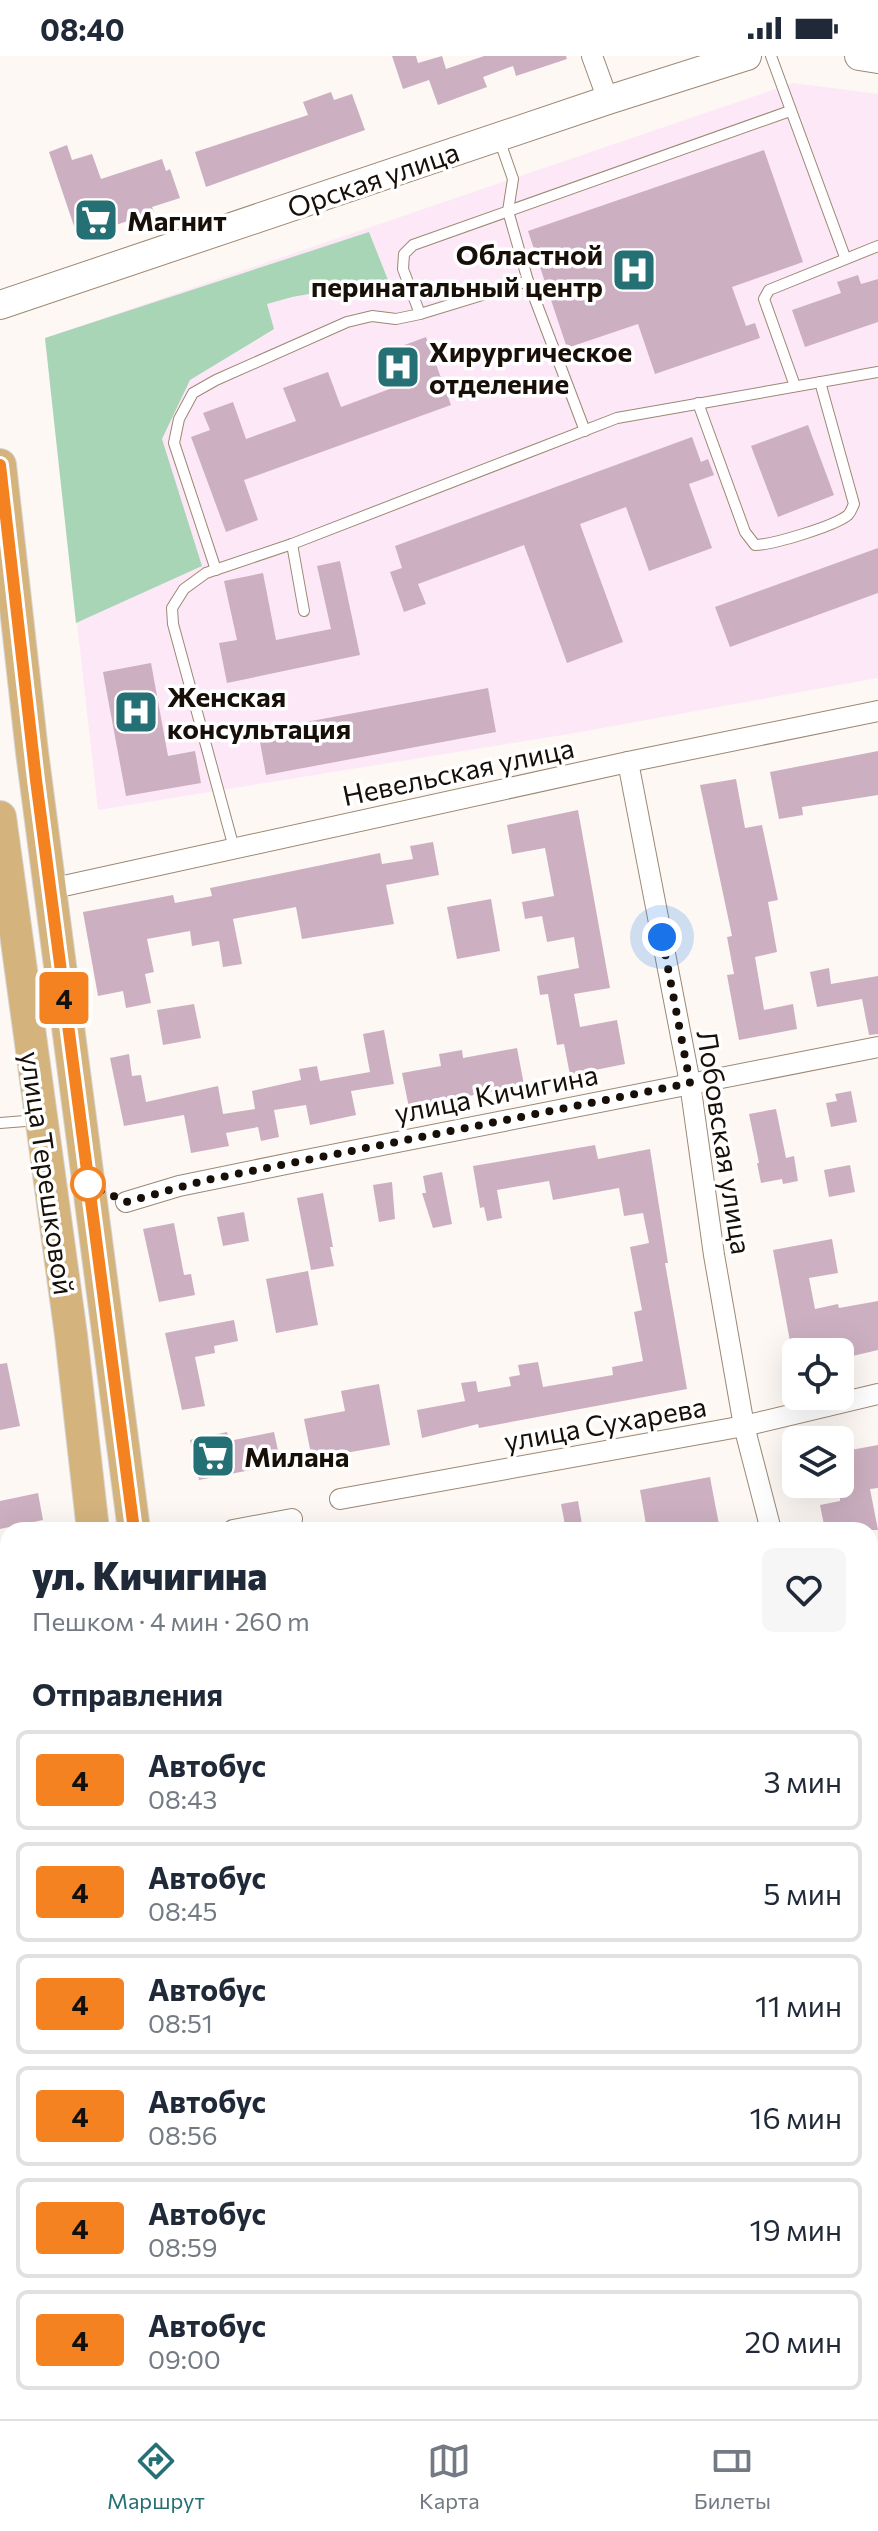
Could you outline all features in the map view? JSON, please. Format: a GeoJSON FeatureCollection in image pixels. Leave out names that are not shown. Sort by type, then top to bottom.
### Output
{"type":"FeatureCollection","features":[{"type":"Feature","properties":{"kind":"main road","name":"Орская улица"},"geometry":{"type":"LineString","coordinates":[[0,305],[747,56]]}},
{"type":"Feature","properties":{"kind":"main road"},"geometry":{"type":"LineString","coordinates":[[859,56],[878,59]]}},
{"type":"Feature","properties":{"kind":"main road","name":"улица Терешковой"},"geometry":{"type":"LineString","coordinates":[[0,465],[40,751],[50,889],[133,1522]]}},
{"type":"Feature","properties":{"kind":"main road","name":"улица Терешковой"},"geometry":{"type":"LineString","coordinates":[[0,817],[71,1335],[92,1522]]}},
{"type":"Feature","properties":{"kind":"street"},"geometry":{"type":"LineString","coordinates":[[592,56],[608,100]]}},
{"type":"Feature","properties":{"kind":"street","name":"Невельская улица"},"geometry":{"type":"LineString","coordinates":[[50,889],[628,762],[878,711]]}},
{"type":"Feature","properties":{"kind":"street","name":"Лобовская улица"},"geometry":{"type":"LineString","coordinates":[[628,762],[690,1083],[714,1255],[744,1426],[769,1522]]}},
{"type":"Feature","properties":{"kind":"street","name":"улица Кичигина"},"geometry":{"type":"LineString","coordinates":[[126,1202],[179,1186],[277,1165],[878,1047]]}},
{"type":"Feature","properties":{"kind":"street","name":"улица Сухарева"},"geometry":{"type":"LineString","coordinates":[[340,1499],[744,1426],[878,1394]]}},
{"type":"Feature","properties":{"kind":"street"},"geometry":{"type":"LineString","coordinates":[[276,1522],[292,1519]]}},
{"type":"Feature","properties":{"kind":"lane"},"geometry":{"type":"LineString","coordinates":[[771,56],[845,257]]}},
{"type":"Feature","properties":{"kind":"lane"},"geometry":{"type":"LineString","coordinates":[[420,314],[403,269],[404,254],[413,245],[790,111]]}},
{"type":"Feature","properties":{"kind":"lane"},"geometry":{"type":"LineString","coordinates":[[498,137],[513,179],[508,211],[528,281],[585,431]]}},
{"type":"Feature","properties":{"kind":"lane"},"geometry":{"type":"LineString","coordinates":[[795,386],[764,299],[769,290],[878,246]]}},
{"type":"Feature","properties":{"kind":"lane"},"geometry":{"type":"LineString","coordinates":[[216,570],[174,443],[179,419],[193,393],[347,322],[372,316],[396,319],[420,314],[528,281]]}},
{"type":"Feature","properties":{"kind":"lane"},"geometry":{"type":"LineString","coordinates":[[234,848],[173,624],[172,608],[184,589],[206,573],[292,544],[617,418],[878,372]]}},
{"type":"Feature","properties":{"kind":"lane"},"geometry":{"type":"LineString","coordinates":[[698,403],[745,532],[755,545],[767,545],[836,522],[850,513],[854,504],[820,382]]}},
{"type":"Feature","properties":{"kind":"lane"},"geometry":{"type":"LineString","coordinates":[[292,544],[304,611]]}},
{"type":"Feature","properties":{"kind":"lane"},"geometry":{"type":"LineString","coordinates":[[0,1123],[40,1120]]}},
{"type":"Feature","properties":{"kind":"shaded area"},"geometry":{"type":"Polygon","coordinates":[[[793,83],[878,94],[878,678],[575,733],[98,810],[45,338],[793,83]]]}},
{"type":"Feature","properties":{"kind":"green space"},"geometry":{"type":"Polygon","coordinates":[[[369,232],[388,280],[267,304],[274,329],[190,380],[162,439],[202,566],[76,623],[45,338],[369,232]]]}},
{"type":"Feature","properties":{"kind":"building"},"geometry":{"type":"Polygon","coordinates":[[[392,56],[416,56],[418,63],[442,56],[446,69],[484,56],[566,56],[567,59],[516,76],[513,66],[483,77],[487,87],[438,105],[429,80],[403,89],[392,56]]]}},
{"type":"Feature","properties":{"kind":"building"},"geometry":{"type":"Polygon","coordinates":[[[331,92],[334,100],[352,94],[365,130],[206,187],[195,152],[308,115],[303,102],[331,92]]]}},
{"type":"Feature","properties":{"kind":"building"},"geometry":{"type":"Polygon","coordinates":[[[67,145],[72,160],[92,154],[101,179],[162,159],[166,171],[170,169],[180,198],[152,207],[154,212],[78,238],[49,152],[67,145]]]}},
{"type":"Feature","properties":{"kind":"building","name":"Областной перинатальный центр"},"geometry":{"type":"Polygon","coordinates":[[[764,150],[803,262],[732,287],[746,326],[755,323],[760,338],[655,374],[638,324],[567,348],[528,231],[764,150]]]}},
{"type":"Feature","properties":{"kind":"building"},"geometry":{"type":"Polygon","coordinates":[[[858,275],[861,284],[878,279],[878,322],[805,347],[792,310],[841,293],[837,282],[858,275]]]}},
{"type":"Feature","properties":{"kind":"building"},"geometry":{"type":"Polygon","coordinates":[[[426,337],[451,405],[244,480],[258,520],[226,532],[191,437],[210,430],[203,413],[233,402],[246,439],[296,421],[283,388],[328,372],[341,407],[395,387],[383,353],[426,337]]]}},
{"type":"Feature","properties":{"kind":"building"},"geometry":{"type":"Polygon","coordinates":[[[808,425],[834,495],[778,517],[751,446],[808,425]]]}},
{"type":"Feature","properties":{"kind":"building"},"geometry":{"type":"Polygon","coordinates":[[[692,437],[701,462],[708,459],[714,475],[689,484],[712,548],[649,571],[626,507],[580,524],[623,642],[567,663],[524,545],[418,584],[426,604],[404,612],[390,572],[402,568],[395,546],[692,437]]]}},
{"type":"Feature","properties":{"kind":"building"},"geometry":{"type":"Polygon","coordinates":[[[878,548],[878,593],[730,647],[715,607],[878,548]]]}},
{"type":"Feature","properties":{"kind":"building"},"geometry":{"type":"Polygon","coordinates":[[[340,561],[360,655],[227,683],[219,643],[237,640],[224,581],[263,573],[276,640],[331,629],[317,566],[340,561]]]}},
{"type":"Feature","properties":{"kind":"building","name":"Женская консультация"},"geometry":{"type":"Polygon","coordinates":[[[151,663],[168,756],[195,751],[201,783],[126,796],[103,672],[151,663]]]}},
{"type":"Feature","properties":{"kind":"building"},"geometry":{"type":"Polygon","coordinates":[[[488,688],[496,732],[266,775],[258,731],[488,688]]]}},
{"type":"Feature","properties":{"kind":"building"},"geometry":{"type":"Polygon","coordinates":[[[878,751],[878,795],[802,807],[803,815],[779,819],[770,772],[878,751]]]}},
{"type":"Feature","properties":{"kind":"building"},"geometry":{"type":"Polygon","coordinates":[[[736,779],[745,828],[762,825],[778,900],[768,902],[777,952],[755,957],[764,1010],[793,1004],[797,1029],[739,1040],[727,975],[734,974],[727,937],[732,936],[700,785],[736,779]]]}},
{"type":"Feature","properties":{"kind":"building"},"geometry":{"type":"Polygon","coordinates":[[[578,810],[610,988],[574,994],[580,1027],[617,1020],[625,1064],[570,1075],[564,1044],[557,1045],[548,994],[540,995],[537,976],[579,968],[574,937],[547,942],[542,916],[525,919],[522,902],[554,896],[545,848],[512,854],[507,825],[578,810]]]}},
{"type":"Feature","properties":{"kind":"building"},"geometry":{"type":"Polygon","coordinates":[[[433,842],[439,875],[386,885],[394,924],[302,939],[296,907],[233,919],[242,964],[223,967],[219,941],[192,946],[190,931],[147,939],[154,972],[145,974],[151,1003],[126,1008],[123,991],[98,996],[83,912],[173,895],[175,903],[212,896],[210,888],[380,853],[382,864],[413,859],[410,846],[433,842]]]}},
{"type":"Feature","properties":{"kind":"building"},"geometry":{"type":"Polygon","coordinates":[[[491,899],[500,951],[457,959],[447,907],[491,899]]]}},
{"type":"Feature","properties":{"kind":"building"},"geometry":{"type":"Polygon","coordinates":[[[829,968],[831,984],[878,976],[878,1034],[869,1035],[862,999],[817,1007],[810,972],[829,968]]]}},
{"type":"Feature","properties":{"kind":"building"},"geometry":{"type":"Polygon","coordinates":[[[194,1004],[201,1038],[163,1045],[157,1010],[194,1004]]]}},
{"type":"Feature","properties":{"kind":"building"},"geometry":{"type":"Polygon","coordinates":[[[384,1030],[394,1084],[351,1091],[356,1115],[310,1125],[306,1105],[274,1110],[279,1137],[261,1141],[258,1127],[226,1133],[229,1146],[191,1153],[184,1115],[124,1126],[110,1058],[129,1054],[132,1076],[141,1075],[146,1102],[218,1086],[223,1114],[255,1109],[252,1091],[301,1080],[299,1069],[317,1066],[320,1081],[370,1072],[363,1034],[384,1030]]]}},
{"type":"Feature","properties":{"kind":"building"},"geometry":{"type":"Polygon","coordinates":[[[517,1048],[524,1085],[409,1108],[402,1073],[441,1066],[439,1054],[462,1050],[463,1058],[517,1048]]]}},
{"type":"Feature","properties":{"kind":"building"},"geometry":{"type":"Polygon","coordinates":[[[851,1091],[857,1122],[831,1127],[826,1103],[837,1101],[835,1094],[851,1091]]]}},
{"type":"Feature","properties":{"kind":"building"},"geometry":{"type":"Polygon","coordinates":[[[776,1109],[786,1158],[794,1156],[798,1181],[783,1184],[782,1179],[761,1183],[749,1114],[776,1109]]]}},
{"type":"Feature","properties":{"kind":"building"},"geometry":{"type":"Polygon","coordinates":[[[595,1145],[598,1159],[650,1149],[668,1263],[665,1263],[687,1389],[479,1428],[478,1424],[422,1438],[417,1410],[465,1401],[461,1383],[476,1381],[478,1392],[511,1386],[509,1377],[520,1375],[518,1365],[538,1362],[543,1387],[613,1375],[612,1367],[643,1361],[634,1312],[642,1310],[630,1247],[649,1243],[643,1213],[624,1216],[619,1188],[553,1200],[549,1181],[497,1190],[502,1218],[487,1221],[484,1207],[480,1208],[473,1166],[595,1145]]]}},
{"type":"Feature","properties":{"kind":"building"},"geometry":{"type":"Polygon","coordinates":[[[850,1165],[855,1192],[829,1197],[824,1170],[850,1165]]]}},
{"type":"Feature","properties":{"kind":"building"},"geometry":{"type":"Polygon","coordinates":[[[442,1172],[452,1224],[433,1228],[422,1193],[426,1193],[423,1176],[442,1172]]]}},
{"type":"Feature","properties":{"kind":"building"},"geometry":{"type":"Polygon","coordinates":[[[392,1182],[395,1219],[379,1222],[373,1185],[392,1182]]]}},
{"type":"Feature","properties":{"kind":"building"},"geometry":{"type":"Polygon","coordinates":[[[323,1193],[334,1266],[311,1270],[297,1198],[323,1193]]]}},
{"type":"Feature","properties":{"kind":"building"},"geometry":{"type":"Polygon","coordinates":[[[244,1212],[249,1241],[223,1246],[217,1217],[244,1212]]]}},
{"type":"Feature","properties":{"kind":"building"},"geometry":{"type":"Polygon","coordinates":[[[174,1223],[184,1275],[191,1274],[195,1295],[159,1302],[143,1229],[174,1223]]]}},
{"type":"Feature","properties":{"kind":"building"},"geometry":{"type":"Polygon","coordinates":[[[832,1239],[838,1273],[809,1278],[815,1309],[878,1301],[878,1350],[854,1356],[854,1338],[789,1338],[773,1250],[832,1239]]]}},
{"type":"Feature","properties":{"kind":"building"},"geometry":{"type":"Polygon","coordinates":[[[308,1271],[318,1325],[276,1333],[266,1279],[308,1271]]]}},
{"type":"Feature","properties":{"kind":"building"},"geometry":{"type":"Polygon","coordinates":[[[234,1320],[238,1341],[214,1346],[215,1353],[195,1357],[205,1406],[182,1410],[165,1333],[234,1320]]]}},
{"type":"Feature","properties":{"kind":"building"},"geometry":{"type":"Polygon","coordinates":[[[7,1363],[20,1426],[0,1430],[0,1364],[7,1363]]]}},
{"type":"Feature","properties":{"kind":"building"},"geometry":{"type":"Polygon","coordinates":[[[379,1384],[390,1445],[312,1459],[304,1419],[345,1411],[341,1391],[379,1384]]]}},
{"type":"Feature","properties":{"kind":"building"},"geometry":{"type":"Polygon","coordinates":[[[227,1432],[229,1441],[274,1432],[281,1464],[199,1480],[190,1440],[227,1432]]]}},
{"type":"Feature","properties":{"kind":"building"},"geometry":{"type":"Polygon","coordinates":[[[878,1445],[878,1488],[870,1489],[876,1522],[823,1522],[820,1505],[840,1501],[840,1498],[854,1498],[854,1449],[878,1445]]]}},
{"type":"Feature","properties":{"kind":"building"},"geometry":{"type":"Polygon","coordinates":[[[710,1477],[718,1522],[646,1522],[640,1490],[710,1477]]]}},
{"type":"Feature","properties":{"kind":"building"},"geometry":{"type":"Polygon","coordinates":[[[38,1493],[43,1520],[0,1522],[0,1501],[38,1493]]]}},
{"type":"Feature","properties":{"kind":"building"},"geometry":{"type":"Polygon","coordinates":[[[578,1501],[582,1522],[564,1522],[561,1504],[578,1501]]]}},
{"type":"Feature","properties":{"kind":"bus line","name":"4"},"geometry":{"type":"LineString","coordinates":[[0,465],[36,780],[133,1522]]}},
{"type":"Feature","properties":{"kind":"place","name":"Магнит"},"geometry":{"type":"Point","coordinates":[96,220]}},
{"type":"Feature","properties":{"kind":"place","name":"Областной перинатальный центр"},"geometry":{"type":"Point","coordinates":[634,270]}},
{"type":"Feature","properties":{"kind":"place","name":"Хирургическое отделение"},"geometry":{"type":"Point","coordinates":[398,367]}},
{"type":"Feature","properties":{"kind":"place","name":"Женская консультация"},"geometry":{"type":"Point","coordinates":[136,712]}},
{"type":"Feature","properties":{"kind":"place","name":"Милана"},"geometry":{"type":"Point","coordinates":[213,1456]}},
{"type":"Feature","properties":{"kind":"route"},"geometry":{"type":"LineString","coordinates":[[88,1184],[126,1202],[207,1180],[690,1083],[662,937]]}}]}
